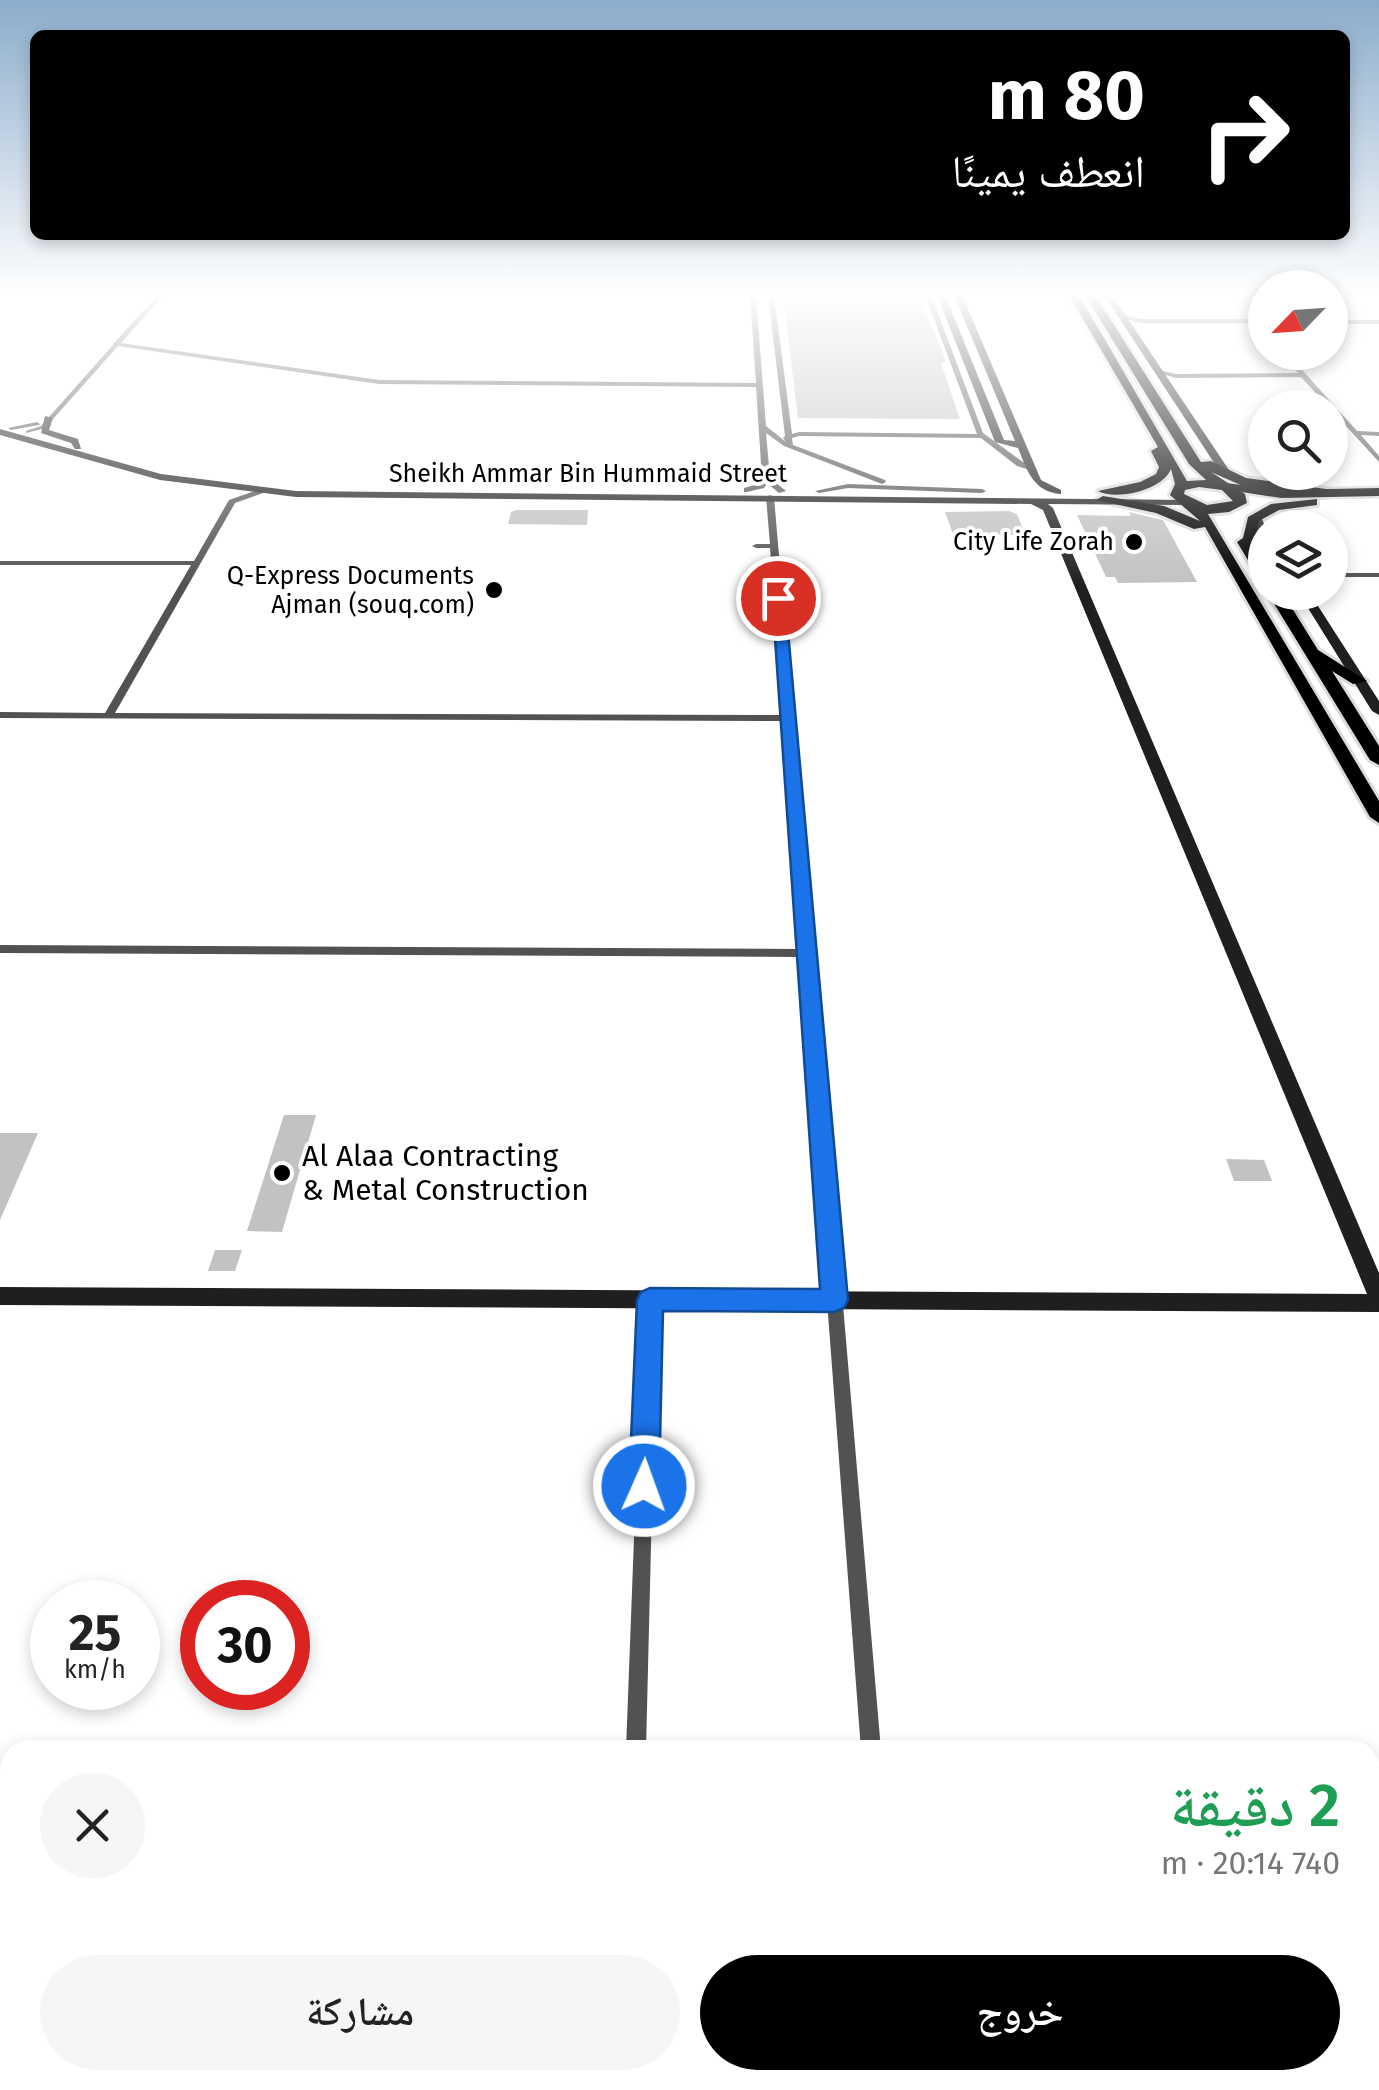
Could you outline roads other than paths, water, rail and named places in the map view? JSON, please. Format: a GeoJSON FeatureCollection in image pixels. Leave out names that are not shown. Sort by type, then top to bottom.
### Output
{"type":"FeatureCollection","features":[{"type":"Feature","properties":{"kind":"highway"},"geometry":{"type":"LineString","coordinates":[[1131,393],[1184,496],[1222,544],[1379,817]]}},
{"type":"Feature","properties":{"kind":"highway"},"geometry":{"type":"LineString","coordinates":[[1152,393],[1180,437],[1192,444],[1204,462],[1240,496],[1235,524],[1248,548]]}},
{"type":"Feature","properties":{"kind":"highway"},"geometry":{"type":"LineString","coordinates":[[1096,496],[1143,486],[1162,476],[1165,467],[1155,446],[1158,439]]}},
{"type":"Feature","properties":{"kind":"highway"},"geometry":{"type":"LineString","coordinates":[[1184,496],[1224,483],[1327,496]]}},
{"type":"Feature","properties":{"kind":"highway"},"geometry":{"type":"LineString","coordinates":[[1096,496],[1171,513],[1200,527],[1222,544]]}},
{"type":"Feature","properties":{"kind":"highway"},"geometry":{"type":"LineString","coordinates":[[1184,496],[1216,510],[1236,506]]}},
{"type":"Feature","properties":{"kind":"highway"},"geometry":{"type":"LineString","coordinates":[[1270,510],[1327,496]]}},
{"type":"Feature","properties":{"kind":"highway"},"geometry":{"type":"LineString","coordinates":[[1285,610],[1379,760]]}},
{"type":"Feature","properties":{"kind":"highway"},"geometry":{"type":"LineString","coordinates":[[1310,651],[1359,681]]}},
{"type":"Feature","properties":{"kind":"main road"},"geometry":{"type":"LineString","coordinates":[[1236,506],[1379,492]]}},
{"type":"Feature","properties":{"kind":"main road"},"geometry":{"type":"LineString","coordinates":[[1327,496],[1379,500]]}},
{"type":"Feature","properties":{"kind":"street"},"geometry":{"type":"LineString","coordinates":[[28,432],[42,427],[71,393]]}},
{"type":"Feature","properties":{"kind":"street"},"geometry":{"type":"LineString","coordinates":[[761,393],[766,479],[776,494],[774,546],[786,718],[870,1740]]}},
{"type":"Feature","properties":{"kind":"street"},"geometry":{"type":"LineString","coordinates":[[782,393],[788,442]]}},
{"type":"Feature","properties":{"kind":"street"},"geometry":{"type":"LineString","coordinates":[[965,393],[982,436]]}},
{"type":"Feature","properties":{"kind":"street"},"geometry":{"type":"LineString","coordinates":[[980,393],[1000,442],[1020,445]]}},
{"type":"Feature","properties":{"kind":"street"},"geometry":{"type":"LineString","coordinates":[[998,393],[1038,482],[1060,495],[1048,508]]}},
{"type":"Feature","properties":{"kind":"street"},"geometry":{"type":"LineString","coordinates":[[1170,393],[1224,483]]}},
{"type":"Feature","properties":{"kind":"street"},"geometry":{"type":"LineString","coordinates":[[1318,393],[1379,460]]}},
{"type":"Feature","properties":{"kind":"street"},"geometry":{"type":"LineString","coordinates":[[3,428],[32,426],[48,418]]}},
{"type":"Feature","properties":{"kind":"street"},"geometry":{"type":"LineString","coordinates":[[48,418],[44,431],[74,442],[74,454]]}},
{"type":"Feature","properties":{"kind":"street","name":"Sheikh Ammar Bin Hummaid Street"},"geometry":{"type":"LineString","coordinates":[[3,428],[28,432],[74,454],[272,485],[629,486],[776,494]]}},
{"type":"Feature","properties":{"kind":"street","name":"Sheikh Ammar Bin Hummaid Street"},"geometry":{"type":"LineString","coordinates":[[3,428],[74,454],[147,474],[260,491],[573,500],[982,491],[1024,495]]}},
{"type":"Feature","properties":{"kind":"street"},"geometry":{"type":"LineString","coordinates":[[751,434],[764,431],[894,486]]}},
{"type":"Feature","properties":{"kind":"street"},"geometry":{"type":"LineString","coordinates":[[788,442],[799,434],[982,436],[1033,468]]}},
{"type":"Feature","properties":{"kind":"street"},"geometry":{"type":"LineString","coordinates":[[1355,434],[1379,434]]}},
{"type":"Feature","properties":{"kind":"street"},"geometry":{"type":"LineString","coordinates":[[746,490],[761,486],[766,479]]}},
{"type":"Feature","properties":{"kind":"street"},"geometry":{"type":"LineString","coordinates":[[0,1296],[1379,1300],[1048,508],[1024,495],[1038,482]]}},
{"type":"Feature","properties":{"kind":"street"},"geometry":{"type":"LineString","coordinates":[[814,504],[823,494],[843,486],[982,491]]}},
{"type":"Feature","properties":{"kind":"street"},"geometry":{"type":"LineString","coordinates":[[108,716],[232,502],[233,494],[225,487]]}},
{"type":"Feature","properties":{"kind":"street"},"geometry":{"type":"LineString","coordinates":[[232,502],[260,491]]}},
{"type":"Feature","properties":{"kind":"street","name":"Sheikh Ammar Bin Hummaid Street"},"geometry":{"type":"LineString","coordinates":[[823,494],[939,498],[1151,493],[1184,496]]}},
{"type":"Feature","properties":{"kind":"street"},"geometry":{"type":"LineString","coordinates":[[691,497],[703,504]]}},
{"type":"Feature","properties":{"kind":"street"},"geometry":{"type":"LineString","coordinates":[[939,498],[951,505]]}},
{"type":"Feature","properties":{"kind":"street"},"geometry":{"type":"LineString","coordinates":[[756,546],[774,546]]}},
{"type":"Feature","properties":{"kind":"street"},"geometry":{"type":"LineString","coordinates":[[0,562],[196,564]]}},
{"type":"Feature","properties":{"kind":"street"},"geometry":{"type":"LineString","coordinates":[[1348,575],[1379,575]]}},
{"type":"Feature","properties":{"kind":"street"},"geometry":{"type":"LineString","coordinates":[[1314,610],[1378,708]]}},
{"type":"Feature","properties":{"kind":"street"},"geometry":{"type":"LineString","coordinates":[[0,715],[786,718]]}},
{"type":"Feature","properties":{"kind":"street"},"geometry":{"type":"LineString","coordinates":[[665,732],[666,718]]}},
{"type":"Feature","properties":{"kind":"street"},"geometry":{"type":"LineString","coordinates":[[0,948],[806,953]]}},
{"type":"Feature","properties":{"kind":"street"},"geometry":{"type":"LineString","coordinates":[[636,1740],[650,1300]]}},
{"type":"Feature","properties":{"kind":"place","name":"City Life Zorah"},"geometry":{"type":"Point","coordinates":[1134,542]}},
{"type":"Feature","properties":{"kind":"place","name":"Q-Express Documents Ajman (souq.com)"},"geometry":{"type":"Point","coordinates":[494,590]}},
{"type":"Feature","properties":{"kind":"place","name":"Al Alaa Contracting & Metal Construction"},"geometry":{"type":"Point","coordinates":[282,1173]}}]}
